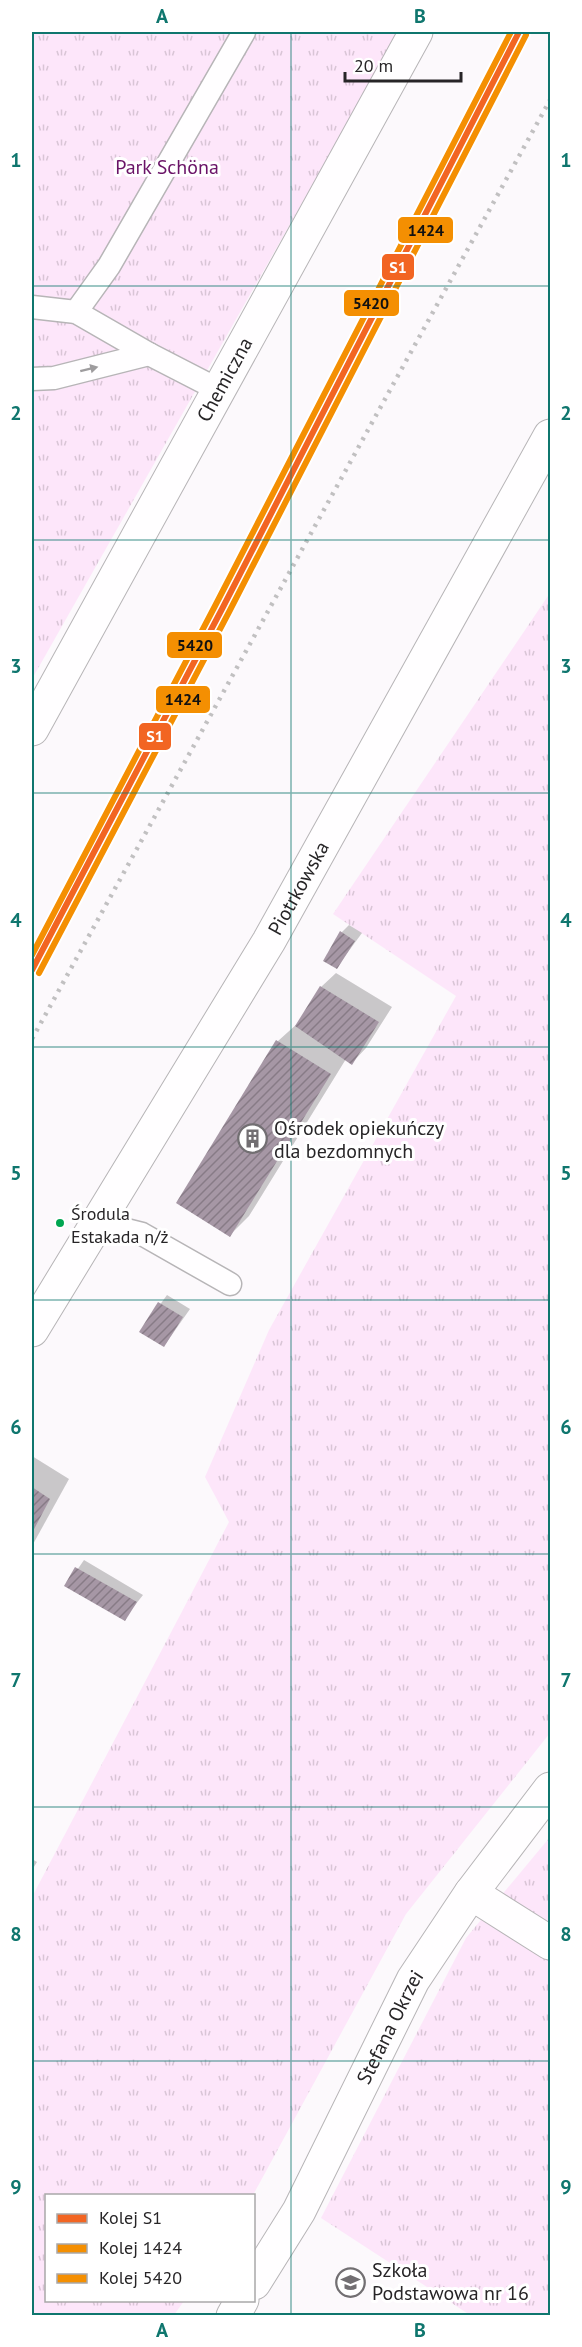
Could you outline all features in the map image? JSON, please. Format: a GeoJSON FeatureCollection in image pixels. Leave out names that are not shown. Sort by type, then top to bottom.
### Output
{"type":"FeatureCollection","features":[{"type":"Feature","properties":{"kind":"street","name":"Chemiczna"},"geometry":{"type":"LineString","coordinates":[[32,729],[416,32]]}},
{"type":"Feature","properties":{"kind":"street","name":"Piotrkowska"},"geometry":{"type":"LineString","coordinates":[[32,1330],[269,941],[550,436]]}},
{"type":"Feature","properties":{"kind":"street","name":"Stefana Okrzei"},"geometry":{"type":"LineString","coordinates":[[255,2281],[299,2211],[413,1980],[471,1893],[550,1789]]}},
{"type":"Feature","properties":{"kind":"street"},"geometry":{"type":"LineString","coordinates":[[471,1893],[550,1943]]}},
{"type":"Feature","properties":{"kind":"street"},"geometry":{"type":"LineString","coordinates":[[232,2316],[241,2302]]}},
{"type":"Feature","properties":{"kind":"lane"},"geometry":{"type":"LineString","coordinates":[[76,312],[109,266],[244,32]]}},
{"type":"Feature","properties":{"kind":"lane"},"geometry":{"type":"LineString","coordinates":[[32,307],[76,312],[149,354],[218,389]]}},
{"type":"Feature","properties":{"kind":"lane"},"geometry":{"type":"LineString","coordinates":[[32,379],[54,378],[149,354]]}},
{"type":"Feature","properties":{"kind":"lane"},"geometry":{"type":"LineString","coordinates":[[102,1217],[122,1229],[142,1234],[230,1284]]}},
{"type":"Feature","properties":{"kind":"green space","name":"Park Schöna"},"geometry":{"type":"Polygon","coordinates":[[[32,32],[399,32],[32,679],[32,32]]]}},
{"type":"Feature","properties":{"kind":"green space"},"geometry":{"type":"Polygon","coordinates":[[[550,593],[550,1733],[406,1914],[254,2194],[45,2194],[45,2302],[183,2302],[174,2315],[32,2315],[32,1897],[229,1522],[205,1477],[269,1330],[456,996],[333,914],[550,593]]]}},
{"type":"Feature","properties":{"kind":"green space"},"geometry":{"type":"Polygon","coordinates":[[[550,1837],[550,2315],[470,2315],[321,2218],[466,1938],[550,1837]]]}},
{"type":"Feature","properties":{"kind":"building"},"geometry":{"type":"Polygon","coordinates":[[[340,931],[355,941],[337,969],[323,961],[340,931]]]}},
{"type":"Feature","properties":{"kind":"building"},"geometry":{"type":"Polygon","coordinates":[[[320,986],[379,1022],[352,1065],[295,1026],[320,986]]]}},
{"type":"Feature","properties":{"kind":"building","name":"Ośrodek opiekuńczy dla bezdomnych"},"geometry":{"type":"Polygon","coordinates":[[[276,1040],[331,1074],[230,1237],[176,1203],[276,1040]]]}},
{"type":"Feature","properties":{"kind":"building"},"geometry":{"type":"Polygon","coordinates":[[[158,1302],[183,1317],[164,1347],[139,1332],[158,1302]]]}},
{"type":"Feature","properties":{"kind":"building"},"geometry":{"type":"Polygon","coordinates":[[[32,1487],[50,1499],[32,1533],[32,1487]]]}},
{"type":"Feature","properties":{"kind":"building"},"geometry":{"type":"Polygon","coordinates":[[[75,1567],[137,1602],[125,1621],[64,1586],[75,1567]]]}},
{"type":"Feature","properties":{"kind":"railway"},"geometry":{"type":"LineString","coordinates":[[32,1039],[550,100]]}},
{"type":"Feature","properties":{"kind":"rail line","name":"5420"},"geometry":{"type":"LineString","coordinates":[[32,955],[511,32]]}},
{"type":"Feature","properties":{"kind":"rail line","name":"S1"},"geometry":{"type":"LineString","coordinates":[[32,970],[222,609],[519,32]]}},
{"type":"Feature","properties":{"kind":"rail line","name":"1424"},"geometry":{"type":"LineString","coordinates":[[39,973],[229,612],[526,35]]}},
{"type":"Feature","properties":{"kind":"place","name":"Ośrodek opiekuńczy dla bezdomnych"},"geometry":{"type":"Point","coordinates":[253,1139]}},
{"type":"Feature","properties":{"kind":"place","name":"Środula Estakada n/ż"},"geometry":{"type":"Point","coordinates":[60,1223]}},
{"type":"Feature","properties":{"kind":"place","name":"Szkoła Podstawowa nr 16"},"geometry":{"type":"Point","coordinates":[351,2282]}}]}
